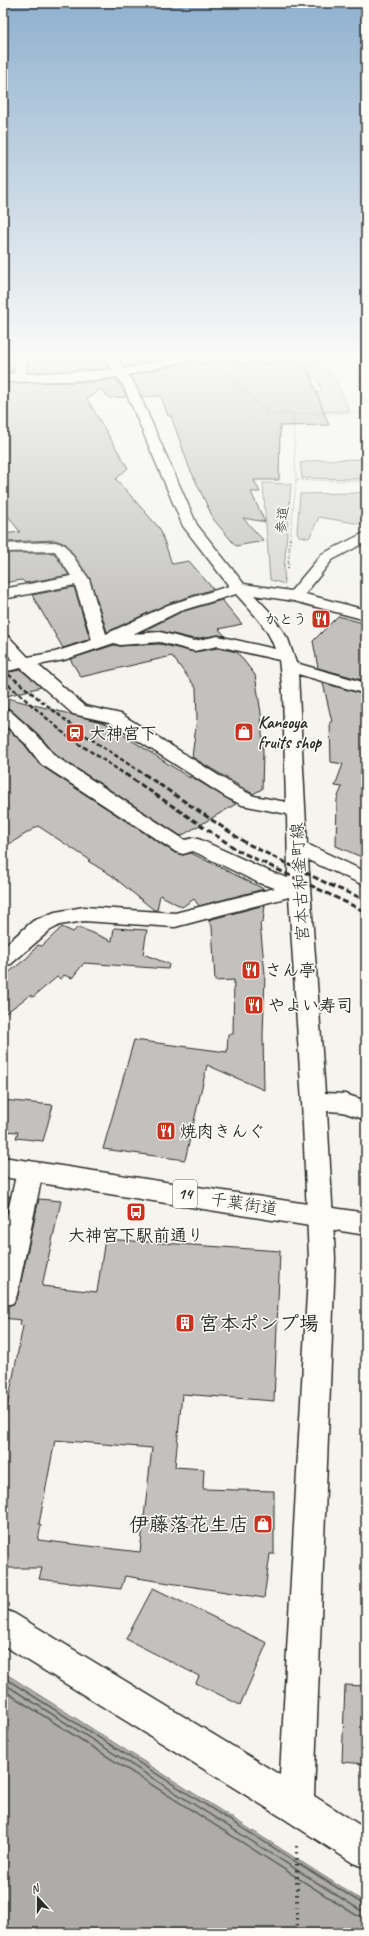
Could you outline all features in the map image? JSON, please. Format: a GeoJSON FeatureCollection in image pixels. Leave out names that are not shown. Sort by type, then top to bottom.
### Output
{"type":"FeatureCollection","features":[{"type":"Feature","properties":{"kind":"main road","name":"宮本古和釜町線"},"geometry":{"type":"LineString","coordinates":[[154,442],[190,526],[239,588],[263,614],[280,639],[287,662],[292,693],[299,888],[314,1102],[322,1258],[296,1805]]}},
{"type":"Feature","properties":{"kind":"main road"},"geometry":{"type":"LineString","coordinates":[[295,596],[327,556],[364,538]]}},
{"type":"Feature","properties":{"kind":"main road"},"geometry":{"type":"LineString","coordinates":[[3,548],[55,546],[60,548],[81,579],[106,642]]}},
{"type":"Feature","properties":{"kind":"main road"},"geometry":{"type":"LineString","coordinates":[[3,594],[81,579]]}},
{"type":"Feature","properties":{"kind":"main road"},"geometry":{"type":"LineString","coordinates":[[106,642],[174,608],[239,588],[295,596],[366,615]]}},
{"type":"Feature","properties":{"kind":"main road"},"geometry":{"type":"LineString","coordinates":[[3,667],[25,663],[106,642],[160,637],[194,646],[218,641],[287,662],[366,689]]}},
{"type":"Feature","properties":{"kind":"main road"},"geometry":{"type":"LineString","coordinates":[[3,640],[25,663],[79,710],[115,718],[233,793],[249,801],[297,810]]}},
{"type":"Feature","properties":{"kind":"main road"},"geometry":{"type":"LineString","coordinates":[[3,714],[31,739],[48,760],[183,848],[194,844],[266,878],[299,888]]}},
{"type":"Feature","properties":{"kind":"main road"},"geometry":{"type":"LineString","coordinates":[[298,847],[366,880]]}},
{"type":"Feature","properties":{"kind":"main road"},"geometry":{"type":"LineString","coordinates":[[3,959],[41,926],[55,919],[84,914],[175,920],[299,888]]}},
{"type":"Feature","properties":{"kind":"main road"},"geometry":{"type":"LineString","coordinates":[[314,1102],[346,1103],[366,1111]]}},
{"type":"Feature","properties":{"kind":"main road","name":"千葉街道"},"geometry":{"type":"LineString","coordinates":[[3,1167],[366,1224]]}},
{"type":"Feature","properties":{"kind":"main road"},"geometry":{"type":"LineString","coordinates":[[3,1296],[30,1171]]}},
{"type":"Feature","properties":{"kind":"main road"},"geometry":{"type":"LineString","coordinates":[[3,1626],[296,1805],[366,1850]]}},
{"type":"Feature","properties":{"kind":"path","name":"参道"},"geometry":{"type":"LineString","coordinates":[[288,570],[296,480],[294,442]]}},
{"type":"Feature","properties":{"kind":"path"},"geometry":{"type":"LineString","coordinates":[[296,480],[366,481]]}},
{"type":"Feature","properties":{"kind":"path"},"geometry":{"type":"LineString","coordinates":[[297,1842],[297,1933]]}},
{"type":"Feature","properties":{"kind":"shaded area"},"geometry":{"type":"Polygon","coordinates":[[[366,459],[366,479],[302,478],[300,463],[317,460],[366,459]]]}},
{"type":"Feature","properties":{"kind":"shaded area"},"geometry":{"type":"Polygon","coordinates":[[[263,483],[291,484],[284,570],[285,584],[270,580],[263,483]]]}},
{"type":"Feature","properties":{"kind":"shaded area"},"geometry":{"type":"Polygon","coordinates":[[[366,490],[366,525],[319,517],[309,538],[299,536],[297,532],[300,494],[358,493],[366,490]]]}},
{"type":"Feature","properties":{"kind":"water"},"geometry":{"type":"Polygon","coordinates":[[[3,1672],[366,1903],[366,1933],[3,1933],[3,1672]]]}},
{"type":"Feature","properties":{"kind":"building"},"geometry":{"type":"Polygon","coordinates":[[[3,442],[113,442],[128,468],[116,479],[160,529],[172,564],[189,561],[213,589],[167,604],[107,632],[90,579],[66,544],[55,540],[3,542],[3,534],[20,532],[3,509],[3,442]]]}},
{"type":"Feature","properties":{"kind":"building"},"geometry":{"type":"Polygon","coordinates":[[[180,442],[280,442],[279,480],[254,480],[260,492],[251,492],[265,522],[243,518],[264,541],[236,546],[214,520],[189,467],[180,442]]]}},
{"type":"Feature","properties":{"kind":"building"},"geometry":{"type":"Polygon","coordinates":[[[3,553],[54,553],[69,575],[25,583],[22,580],[3,583],[3,553]]]}},
{"type":"Feature","properties":{"kind":"building"},"geometry":{"type":"Polygon","coordinates":[[[74,587],[90,639],[63,648],[32,595],[74,587]]]}},
{"type":"Feature","properties":{"kind":"building"},"geometry":{"type":"Polygon","coordinates":[[[222,600],[242,624],[219,629],[225,636],[218,635],[194,639],[160,631],[141,632],[181,612],[222,600]]]}},
{"type":"Feature","properties":{"kind":"building"},"geometry":{"type":"Polygon","coordinates":[[[338,616],[366,624],[366,681],[318,668],[313,641],[338,616]]]}},
{"type":"Feature","properties":{"kind":"building"},"geometry":{"type":"Polygon","coordinates":[[[160,644],[194,652],[218,648],[237,652],[255,675],[261,713],[263,752],[262,789],[253,794],[192,757],[197,718],[196,688],[172,656],[81,677],[70,659],[114,645],[160,644]]]}},
{"type":"Feature","properties":{"kind":"building"},"geometry":{"type":"Polygon","coordinates":[[[21,670],[41,687],[3,697],[3,673],[21,670]]]}},
{"type":"Feature","properties":{"kind":"building"},"geometry":{"type":"Polygon","coordinates":[[[323,683],[366,695],[366,859],[336,846],[337,799],[342,787],[335,786],[343,764],[331,762],[330,722],[332,722],[323,683]]]}},
{"type":"Feature","properties":{"kind":"building"},"geometry":{"type":"Polygon","coordinates":[[[3,697],[105,723],[190,778],[190,776],[236,804],[181,836],[56,755],[38,734],[10,709],[3,708],[3,697]]]}},
{"type":"Feature","properties":{"kind":"building"},"geometry":{"type":"Polygon","coordinates":[[[3,725],[24,744],[40,765],[175,853],[183,855],[191,853],[264,889],[199,906],[194,899],[182,907],[160,895],[157,910],[154,910],[111,875],[38,826],[3,848],[3,725]]]}},
{"type":"Feature","properties":{"kind":"building"},"geometry":{"type":"Polygon","coordinates":[[[265,905],[263,922],[260,923],[265,974],[263,1035],[264,1090],[207,1065],[185,1160],[103,1149],[134,1040],[227,1052],[228,1034],[233,1034],[234,980],[215,981],[212,926],[208,920],[265,905]]]}},
{"type":"Feature","properties":{"kind":"building"},"geometry":{"type":"Polygon","coordinates":[[[62,927],[73,932],[78,927],[112,941],[114,928],[147,930],[143,954],[169,964],[168,969],[84,963],[72,978],[64,975],[61,979],[57,977],[33,997],[30,995],[3,1015],[3,977],[28,957],[38,945],[42,946],[62,927]]]}},
{"type":"Feature","properties":{"kind":"building"},"geometry":{"type":"Polygon","coordinates":[[[3,1100],[53,1105],[43,1141],[16,1138],[18,1132],[3,1131],[3,1100]]]}},
{"type":"Feature","properties":{"kind":"building"},"geometry":{"type":"Polygon","coordinates":[[[3,1196],[10,1196],[3,1227],[3,1196]]]}},
{"type":"Feature","properties":{"kind":"building"},"geometry":{"type":"Polygon","coordinates":[[[39,1199],[61,1201],[42,1286],[97,1292],[105,1239],[280,1251],[274,1401],[182,1394],[175,1467],[204,1469],[203,1489],[274,1491],[274,1554],[270,1554],[264,1598],[125,1576],[121,1589],[39,1579],[42,1568],[3,1568],[3,1428],[23,1326],[20,1325],[21,1320],[3,1318],[3,1307],[13,1304],[18,1295],[39,1199]],[[55,1440],[39,1524],[41,1525],[38,1540],[140,1552],[152,1448],[55,1440]]]}},
{"type":"Feature","properties":{"kind":"building"},"geometry":{"type":"Polygon","coordinates":[[[153,1588],[267,1643],[240,1705],[196,1683],[199,1676],[126,1639],[153,1588]]]}},
{"type":"Feature","properties":{"kind":"building"},"geometry":{"type":"Polygon","coordinates":[[[345,1685],[366,1686],[366,1764],[342,1762],[345,1685]]]}},
{"type":"Feature","properties":{"kind":"railway"},"geometry":{"type":"LineString","coordinates":[[3,670],[79,731],[145,775]]}},
{"type":"Feature","properties":{"kind":"railway"},"geometry":{"type":"LineString","coordinates":[[3,680],[66,735],[126,775]]}},
{"type":"Feature","properties":{"kind":"railway"},"geometry":{"type":"LineString","coordinates":[[125,774],[239,851],[366,912]]}},
{"type":"Feature","properties":{"kind":"railway"},"geometry":{"type":"LineString","coordinates":[[144,774],[246,843],[330,885],[366,900]]}},
{"type":"Feature","properties":{"kind":"place","name":"かとう"},"geometry":{"type":"Point","coordinates":[321,619]}},
{"type":"Feature","properties":{"kind":"place","name":"Kaneoya fruits shop"},"geometry":{"type":"Point","coordinates":[244,732]}},
{"type":"Feature","properties":{"kind":"place","name":"大神宮下"},"geometry":{"type":"Point","coordinates":[75,733]}},
{"type":"Feature","properties":{"kind":"place","name":"さん亭"},"geometry":{"type":"Point","coordinates":[251,970]}},
{"type":"Feature","properties":{"kind":"place","name":"やよい寿司"},"geometry":{"type":"Point","coordinates":[254,1005]}},
{"type":"Feature","properties":{"kind":"place","name":"焼肉きんぐ"},"geometry":{"type":"Point","coordinates":[166,1131]}},
{"type":"Feature","properties":{"kind":"place","name":"大神宮下駅前通り"},"geometry":{"type":"Point","coordinates":[136,1212]}},
{"type":"Feature","properties":{"kind":"place","name":"宮本ポンプ場"},"geometry":{"type":"Point","coordinates":[185,1323]}},
{"type":"Feature","properties":{"kind":"place","name":"伊藤落花生店"},"geometry":{"type":"Point","coordinates":[263,1524]}}]}
